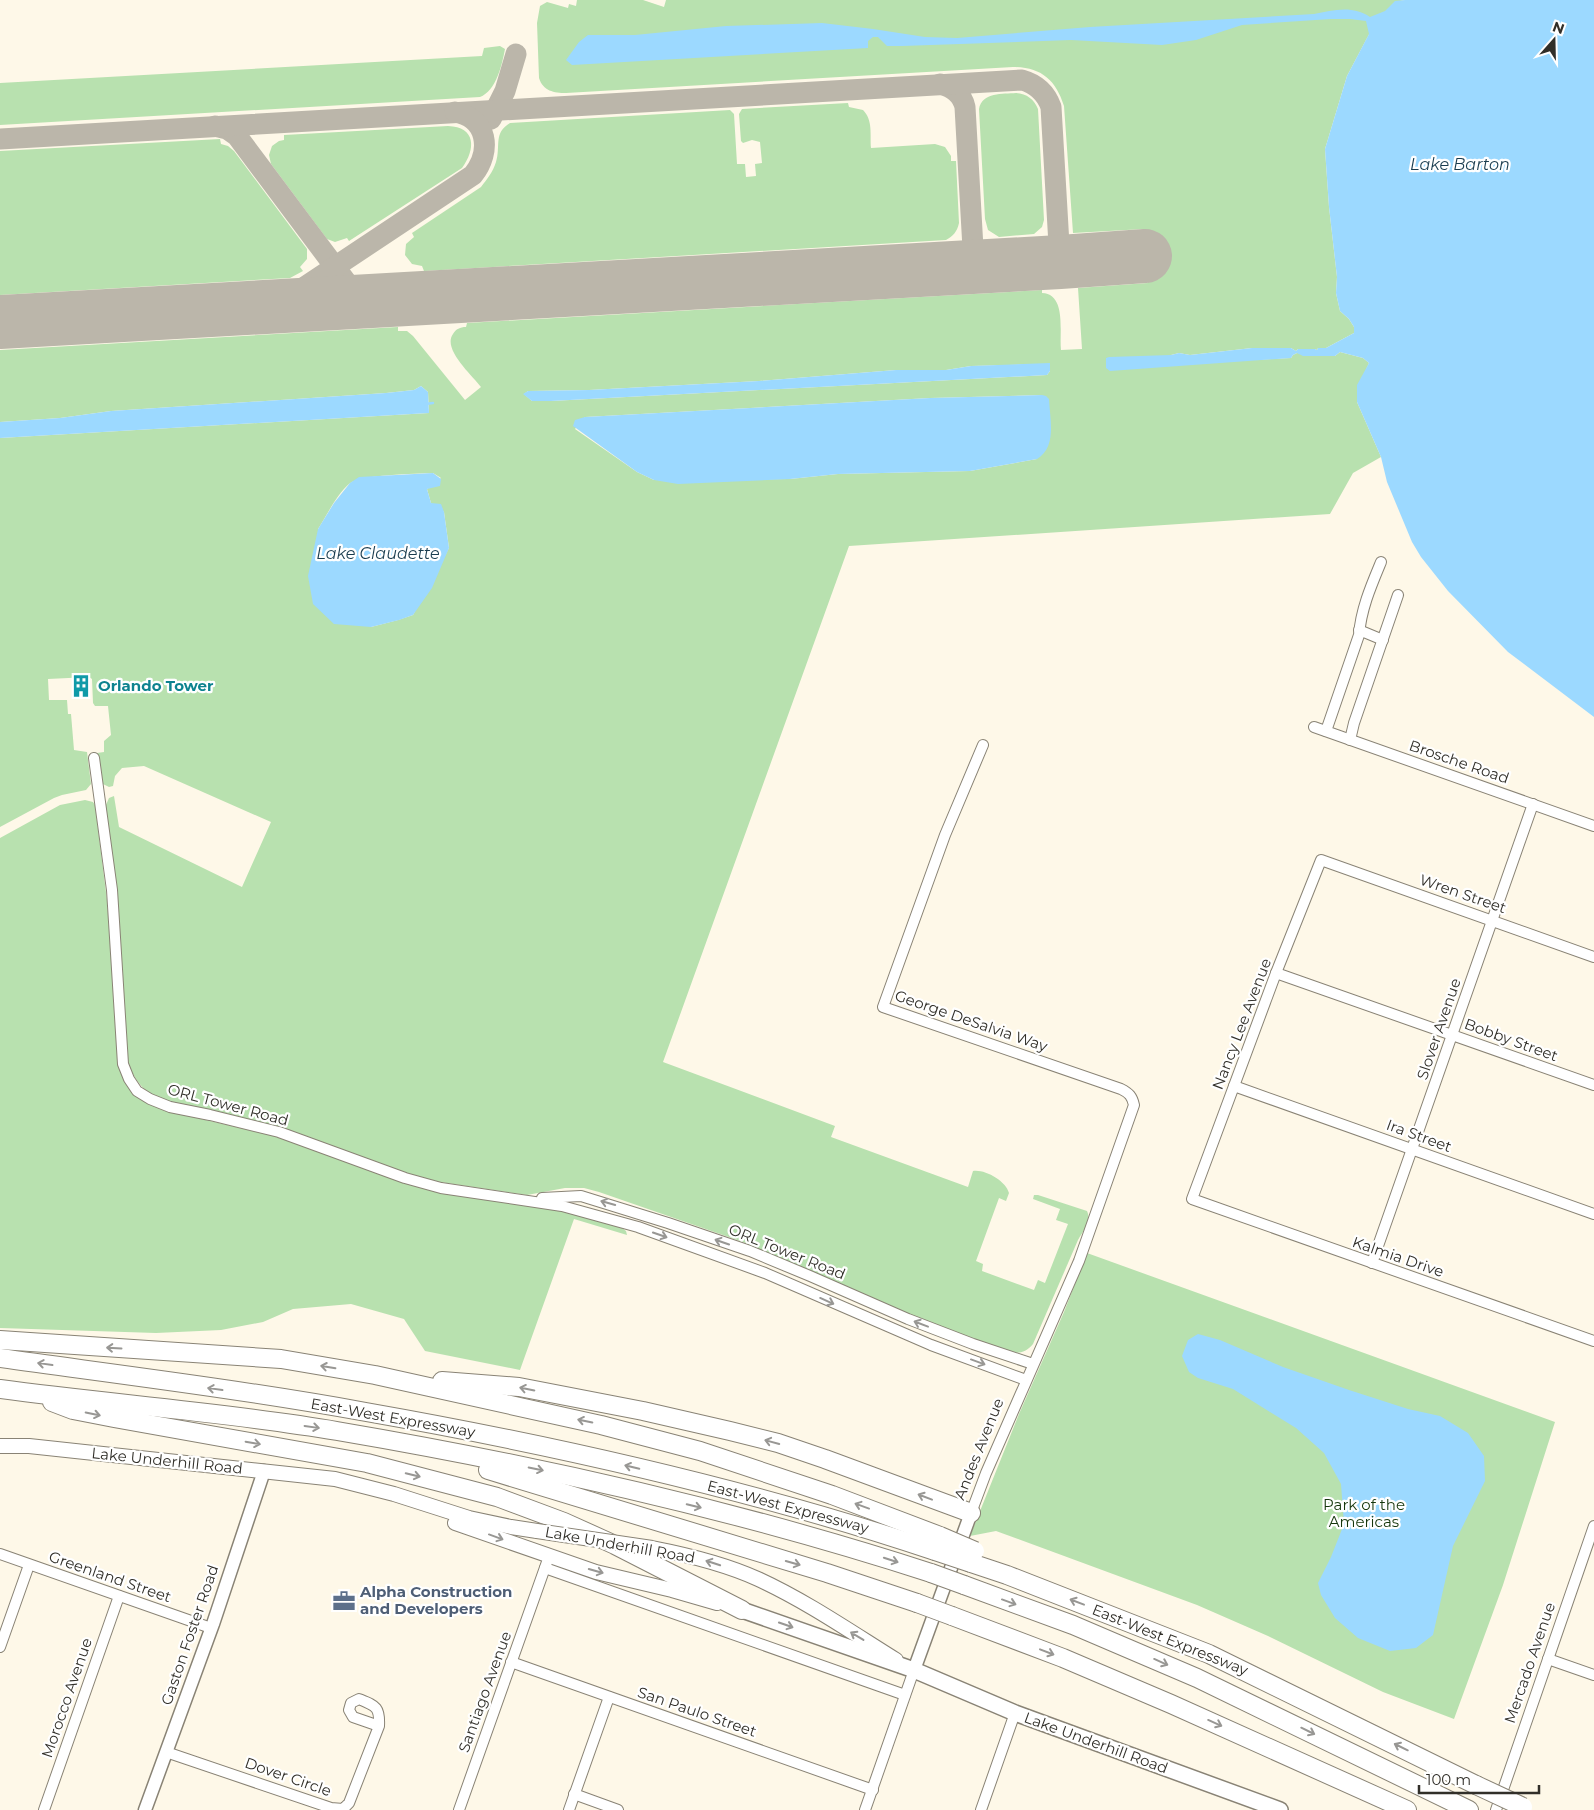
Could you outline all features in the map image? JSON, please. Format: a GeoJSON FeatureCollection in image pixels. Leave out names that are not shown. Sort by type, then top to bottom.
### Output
{"type":"FeatureCollection","features":[{"type":"Feature","properties":{"kind":"highway"},"geometry":{"type":"LineString","coordinates":[[0,1340],[281,1359],[375,1375],[601,1425],[700,1451],[832,1495],[938,1544]]}},
{"type":"Feature","properties":{"kind":"highway","name":"East-West Expressway"},"geometry":{"type":"LineString","coordinates":[[0,1358],[366,1412],[550,1448],[823,1514],[938,1544],[973,1557],[1004,1562],[1008,1575],[1209,1654],[1528,1809]]}},
{"type":"Feature","properties":{"kind":"highway"},"geometry":{"type":"LineString","coordinates":[[375,1375],[520,1387],[644,1411],[778,1444],[825,1459],[971,1513]]}},
{"type":"Feature","properties":{"kind":"highway","name":"East-West Expressway"},"geometry":{"type":"LineString","coordinates":[[0,1389],[160,1406],[336,1431],[537,1469],[655,1496],[842,1545],[931,1573],[1073,1625],[1197,1678],[1469,1810]]}},
{"type":"Feature","properties":{"kind":"highway"},"geometry":{"type":"LineString","coordinates":[[31,1393],[73,1410],[367,1463],[497,1497],[564,1522],[615,1545],[742,1610]]}},
{"type":"Feature","properties":{"kind":"highway"},"geometry":{"type":"LineString","coordinates":[[437,1450],[482,1468],[827,1573],[917,1603],[1063,1658],[1407,1810]]}},
{"type":"Feature","properties":{"kind":"main road","name":"Lake Underhill Road"},"geometry":{"type":"LineString","coordinates":[[0,1446],[29,1446],[335,1479],[394,1494],[470,1518],[511,1527],[652,1548],[709,1561],[758,1579],[914,1670]]}},
{"type":"Feature","properties":{"kind":"main road","name":"Lake Underhill Road"},"geometry":{"type":"LineString","coordinates":[[335,1479],[547,1562],[672,1590],[742,1610],[914,1670],[1016,1713],[1280,1810]]}},
{"type":"Feature","properties":{"kind":"street"},"geometry":{"type":"LineString","coordinates":[[1326,732],[1359,630],[1367,597],[1381,562]]}},
{"type":"Feature","properties":{"kind":"street"},"geometry":{"type":"LineString","coordinates":[[1350,740],[1398,595]]}},
{"type":"Feature","properties":{"kind":"street"},"geometry":{"type":"LineString","coordinates":[[1359,630],[1383,640]]}},
{"type":"Feature","properties":{"kind":"street","name":"Brosche Road"},"geometry":{"type":"LineString","coordinates":[[1314,727],[1594,826]]}},
{"type":"Feature","properties":{"kind":"street","name":"George DeSalvia Way"},"geometry":{"type":"LineString","coordinates":[[983,745],[945,838],[883,1007],[1129,1092],[1133,1098],[1134,1105]]}},
{"type":"Feature","properties":{"kind":"street","name":"ORL Tower Road"},"geometry":{"type":"LineString","coordinates":[[94,758],[112,890],[123,1064],[129,1079],[137,1091],[150,1099],[170,1107],[279,1132],[406,1178],[441,1188],[574,1208],[638,1227],[735,1262],[931,1345],[1026,1380]]}},
{"type":"Feature","properties":{"kind":"street","name":"Slover Avenue"},"geometry":{"type":"LineString","coordinates":[[1372,1264],[1533,804]]}},
{"type":"Feature","properties":{"kind":"street","name":"Wren Street"},"geometry":{"type":"LineString","coordinates":[[1321,860],[1594,957]]}},
{"type":"Feature","properties":{"kind":"street","name":"Nancy Lee Avenue"},"geometry":{"type":"LineString","coordinates":[[1192,1199],[1276,973],[1321,860]]}},
{"type":"Feature","properties":{"kind":"street","name":"Bobby Street"},"geometry":{"type":"LineString","coordinates":[[1276,973],[1594,1086]]}},
{"type":"Feature","properties":{"kind":"street","name":"Ira Street"},"geometry":{"type":"LineString","coordinates":[[1234,1086],[1594,1214]]}},
{"type":"Feature","properties":{"kind":"street","name":"Andes Avenue"},"geometry":{"type":"LineString","coordinates":[[865,1810],[986,1473],[1079,1261],[1134,1105]]}},
{"type":"Feature","properties":{"kind":"street","name":"ORL Tower Road"},"geometry":{"type":"LineString","coordinates":[[524,1200],[580,1196],[643,1214],[750,1251],[908,1319],[973,1344],[1033,1364]]}},
{"type":"Feature","properties":{"kind":"street","name":"Kalmia Drive"},"geometry":{"type":"LineString","coordinates":[[1192,1199],[1594,1341]]}},
{"type":"Feature","properties":{"kind":"street"},"geometry":{"type":"LineString","coordinates":[[638,1227],[643,1214]]}},
{"type":"Feature","properties":{"kind":"street"},"geometry":{"type":"LineString","coordinates":[[804,1290],[810,1276]]}},
{"type":"Feature","properties":{"kind":"street","name":"Gaston Foster Road"},"geometry":{"type":"LineString","coordinates":[[145,1810],[211,1628],[264,1471]]}},
{"type":"Feature","properties":{"kind":"street","name":"Mercado Avenue"},"geometry":{"type":"LineString","coordinates":[[1496,1810],[1594,1526]]}},
{"type":"Feature","properties":{"kind":"street","name":"Greenland Street"},"geometry":{"type":"LineString","coordinates":[[0,1554],[211,1628]]}},
{"type":"Feature","properties":{"kind":"street","name":"Santiago Avenue"},"geometry":{"type":"LineString","coordinates":[[459,1810],[547,1562]]}},
{"type":"Feature","properties":{"kind":"street","name":"Lake Underhill Road"},"geometry":{"type":"LineString","coordinates":[[547,1562],[906,1695]]}},
{"type":"Feature","properties":{"kind":"street"},"geometry":{"type":"LineString","coordinates":[[0,1647],[29,1564]]}},
{"type":"Feature","properties":{"kind":"street","name":"Morocco Avenue"},"geometry":{"type":"LineString","coordinates":[[44,1810],[119,1596]]}},
{"type":"Feature","properties":{"kind":"street"},"geometry":{"type":"LineString","coordinates":[[1548,1659],[1594,1675]]}},
{"type":"Feature","properties":{"kind":"street","name":"San Paulo Street"},"geometry":{"type":"LineString","coordinates":[[511,1662],[873,1790]]}},
{"type":"Feature","properties":{"kind":"street"},"geometry":{"type":"LineString","coordinates":[[569,1810],[609,1697]]}},
{"type":"Feature","properties":{"kind":"street"},"geometry":{"type":"LineString","coordinates":[[981,1810],[1016,1713]]}},
{"type":"Feature","properties":{"kind":"street","name":"Dover Circle"},"geometry":{"type":"LineString","coordinates":[[166,1752],[331,1808],[343,1809],[349,1803],[380,1726]]}},
{"type":"Feature","properties":{"kind":"street"},"geometry":{"type":"LineString","coordinates":[[574,1794],[618,1810]]}},
{"type":"Feature","properties":{"kind":"green space"},"geometry":{"type":"Polygon","coordinates":[[[577,0],[643,0],[664,7],[666,0],[1405,0],[1395,2],[1375,23],[1347,76],[1325,149],[1337,277],[1336,293],[1340,311],[1349,319],[1354,327],[1354,333],[1326,348],[1318,348],[1317,350],[1298,349],[1296,351],[1291,348],[1252,348],[1190,355],[1179,353],[1171,355],[1253,360],[1291,358],[1297,353],[1335,356],[1340,352],[1363,358],[1369,363],[1364,374],[1357,402],[1381,457],[1353,473],[1330,514],[849,546],[663,1062],[835,1126],[831,1137],[968,1187],[973,1171],[989,1174],[999,1180],[1004,1184],[1009,1193],[1006,1201],[999,1198],[976,1261],[983,1264],[982,1271],[1034,1290],[1038,1280],[1045,1283],[1068,1224],[1056,1220],[1060,1209],[1033,1199],[1034,1195],[1087,1211],[1088,1219],[1086,1226],[1078,1240],[1033,1344],[1023,1352],[1010,1352],[923,1320],[743,1242],[599,1192],[584,1188],[565,1188],[527,1195],[440,1182],[409,1174],[271,1125],[169,1102],[147,1091],[133,1075],[126,1059],[105,807],[109,798],[114,796],[119,827],[242,887],[271,822],[144,766],[122,768],[115,776],[113,786],[109,787],[103,784],[97,753],[104,752],[104,741],[111,735],[108,706],[95,706],[93,703],[92,679],[89,677],[48,679],[49,700],[67,700],[68,714],[71,714],[74,750],[87,752],[91,784],[86,790],[54,798],[0,827],[0,438],[429,413],[428,392],[421,386],[414,390],[386,393],[111,411],[60,418],[0,422],[0,350],[398,327],[398,331],[407,331],[413,336],[465,400],[481,387],[465,369],[451,347],[451,340],[455,331],[466,327],[467,323],[1042,290],[1042,293],[1050,295],[1055,300],[1058,307],[1061,325],[1061,350],[1082,349],[1078,288],[1148,283],[1144,229],[1073,233],[1064,106],[1052,82],[1039,72],[1032,69],[1013,67],[566,93],[553,92],[543,86],[539,78],[537,23],[540,6],[547,2],[568,8],[569,4],[576,6],[577,0]],[[1050,364],[971,366],[946,370],[896,370],[759,381],[589,390],[528,391],[524,394],[532,401],[551,401],[1047,375],[1050,371],[1050,364]],[[1042,395],[930,398],[585,417],[575,429],[637,472],[654,480],[790,479],[838,474],[970,471],[1037,459],[1042,395]],[[433,473],[364,478],[349,484],[340,493],[318,529],[371,627],[413,615],[449,548],[444,512],[431,503],[427,489],[441,478],[433,473]]]}},
{"type":"Feature","properties":{"kind":"green space"},"geometry":{"type":"Polygon","coordinates":[[[500,46],[505,49],[497,77],[486,94],[480,97],[0,125],[0,83],[482,56],[484,48],[500,46]]]}},
{"type":"Feature","properties":{"kind":"green space"},"geometry":{"type":"Polygon","coordinates":[[[1016,93],[1030,98],[1038,109],[1044,220],[1042,227],[1034,234],[999,237],[988,230],[985,219],[979,109],[984,99],[999,94],[1016,93]]]}},
{"type":"Feature","properties":{"kind":"green space"},"geometry":{"type":"Polygon","coordinates":[[[848,103],[849,107],[863,110],[866,114],[870,128],[871,148],[935,144],[945,147],[951,156],[951,161],[956,161],[959,223],[951,237],[946,240],[424,271],[422,266],[412,264],[405,255],[406,244],[414,237],[412,233],[481,187],[495,166],[501,131],[510,123],[730,110],[734,114],[737,164],[745,164],[746,177],[756,176],[755,164],[762,163],[760,142],[752,140],[743,143],[741,141],[739,114],[742,109],[848,103]]]}},
{"type":"Feature","properties":{"kind":"green space"},"geometry":{"type":"Polygon","coordinates":[[[448,126],[464,130],[471,140],[470,154],[462,168],[349,241],[347,238],[335,242],[327,239],[271,164],[269,155],[272,146],[284,140],[284,135],[448,126]]]}},
{"type":"Feature","properties":{"kind":"green space"},"geometry":{"type":"Polygon","coordinates":[[[220,139],[221,144],[228,146],[234,151],[307,249],[307,259],[300,267],[303,271],[290,278],[0,295],[0,151],[220,139]]]}},
{"type":"Feature","properties":{"kind":"green space"},"geometry":{"type":"Polygon","coordinates":[[[85,800],[93,802],[95,805],[107,900],[119,1064],[154,1106],[163,1110],[274,1136],[398,1180],[535,1204],[619,1226],[626,1231],[627,1235],[574,1219],[520,1370],[425,1351],[404,1319],[351,1304],[293,1309],[263,1322],[221,1330],[156,1333],[0,1328],[0,838],[60,805],[85,800]]]}},
{"type":"Feature","properties":{"kind":"green space","name":"Park of the Americas"},"geometry":{"type":"Polygon","coordinates":[[[1087,1253],[1555,1422],[1503,1585],[1454,1719],[1383,1692],[1268,1636],[1197,1605],[996,1531],[970,1536],[1087,1253]]]}},
{"type":"Feature","properties":{"kind":"water","name":"Lake Barton"},"geometry":{"type":"Polygon","coordinates":[[[1594,0],[1594,717],[1508,652],[1448,591],[1421,557],[1412,542],[1387,482],[1381,457],[1357,402],[1357,385],[1369,363],[1363,358],[1340,352],[1335,356],[1303,356],[1297,353],[1291,358],[1110,371],[1106,368],[1106,358],[1109,357],[1171,355],[1179,353],[1190,355],[1252,348],[1291,348],[1296,351],[1298,349],[1317,350],[1318,348],[1326,348],[1354,333],[1354,327],[1349,319],[1340,311],[1336,293],[1337,277],[1325,149],[1347,76],[1369,34],[1366,21],[1331,19],[1242,25],[1196,40],[1162,45],[1071,40],[887,46],[878,37],[873,37],[868,41],[868,48],[572,65],[566,60],[579,42],[588,35],[635,35],[726,26],[822,23],[925,37],[957,38],[1090,27],[1314,14],[1343,10],[1357,11],[1370,17],[1385,11],[1395,1],[1594,0]]]}},
{"type":"Feature","properties":{"kind":"water"},"geometry":{"type":"Polygon","coordinates":[[[1050,363],[1050,371],[1047,375],[551,401],[532,401],[523,394],[528,391],[589,390],[759,381],[896,370],[946,370],[971,366],[1050,363]]]}},
{"type":"Feature","properties":{"kind":"water"},"geometry":{"type":"Polygon","coordinates":[[[421,386],[428,392],[429,413],[0,438],[0,422],[60,418],[111,411],[386,393],[414,390],[421,386]]]}},
{"type":"Feature","properties":{"kind":"water"},"geometry":{"type":"Polygon","coordinates":[[[1042,395],[1049,399],[1051,424],[1050,440],[1043,454],[1037,459],[970,471],[838,474],[790,479],[678,484],[654,480],[637,472],[573,426],[575,420],[585,417],[930,398],[1042,395]]]}},
{"type":"Feature","properties":{"kind":"water","name":"Lake Claudette"},"geometry":{"type":"Polygon","coordinates":[[[433,473],[441,479],[440,486],[427,489],[431,503],[441,504],[444,512],[449,548],[432,588],[413,615],[371,627],[334,624],[313,604],[308,576],[318,529],[334,503],[350,483],[359,477],[433,473]]]}},
{"type":"Feature","properties":{"kind":"water"},"geometry":{"type":"Polygon","coordinates":[[[1198,1334],[1220,1340],[1283,1367],[1349,1390],[1408,1409],[1440,1416],[1468,1433],[1484,1456],[1485,1481],[1453,1546],[1433,1635],[1416,1648],[1390,1651],[1358,1638],[1335,1618],[1321,1595],[1318,1583],[1344,1524],[1341,1484],[1324,1453],[1296,1428],[1233,1389],[1198,1378],[1189,1372],[1182,1356],[1188,1340],[1198,1334]]]}},
{"type":"Feature","properties":{"kind":"waterway"},"geometry":{"type":"LineString","coordinates":[[425,404],[433,403]]}},
{"type":"Feature","properties":{"kind":"taxiway"},"geometry":{"type":"LineString","coordinates":[[491,119],[505,91],[516,54]]}},
{"type":"Feature","properties":{"kind":"taxiway"},"geometry":{"type":"LineString","coordinates":[[0,139],[1022,80],[1040,90],[1051,107],[1060,262]]}},
{"type":"Feature","properties":{"kind":"taxiway"},"geometry":{"type":"LineString","coordinates":[[940,84],[956,92],[962,98],[965,107],[974,266]]}},
{"type":"Feature","properties":{"kind":"taxiway"},"geometry":{"type":"LineString","coordinates":[[256,308],[288,298],[473,175],[483,156],[484,137],[474,121],[466,115],[455,112]]}},
{"type":"Feature","properties":{"kind":"taxiway"},"geometry":{"type":"LineString","coordinates":[[215,126],[227,129],[237,136],[350,287],[369,296],[394,300]]}},
{"type":"Feature","properties":{"kind":"runway"},"geometry":{"type":"LineString","coordinates":[[0,322],[1145,256]]}},
{"type":"Feature","properties":{"kind":"place","name":"Orlando Tower"},"geometry":{"type":"Point","coordinates":[81,686]}},
{"type":"Feature","properties":{"kind":"place","name":"Alpha Construction and Developers"},"geometry":{"type":"Point","coordinates":[344,1601]}}]}
